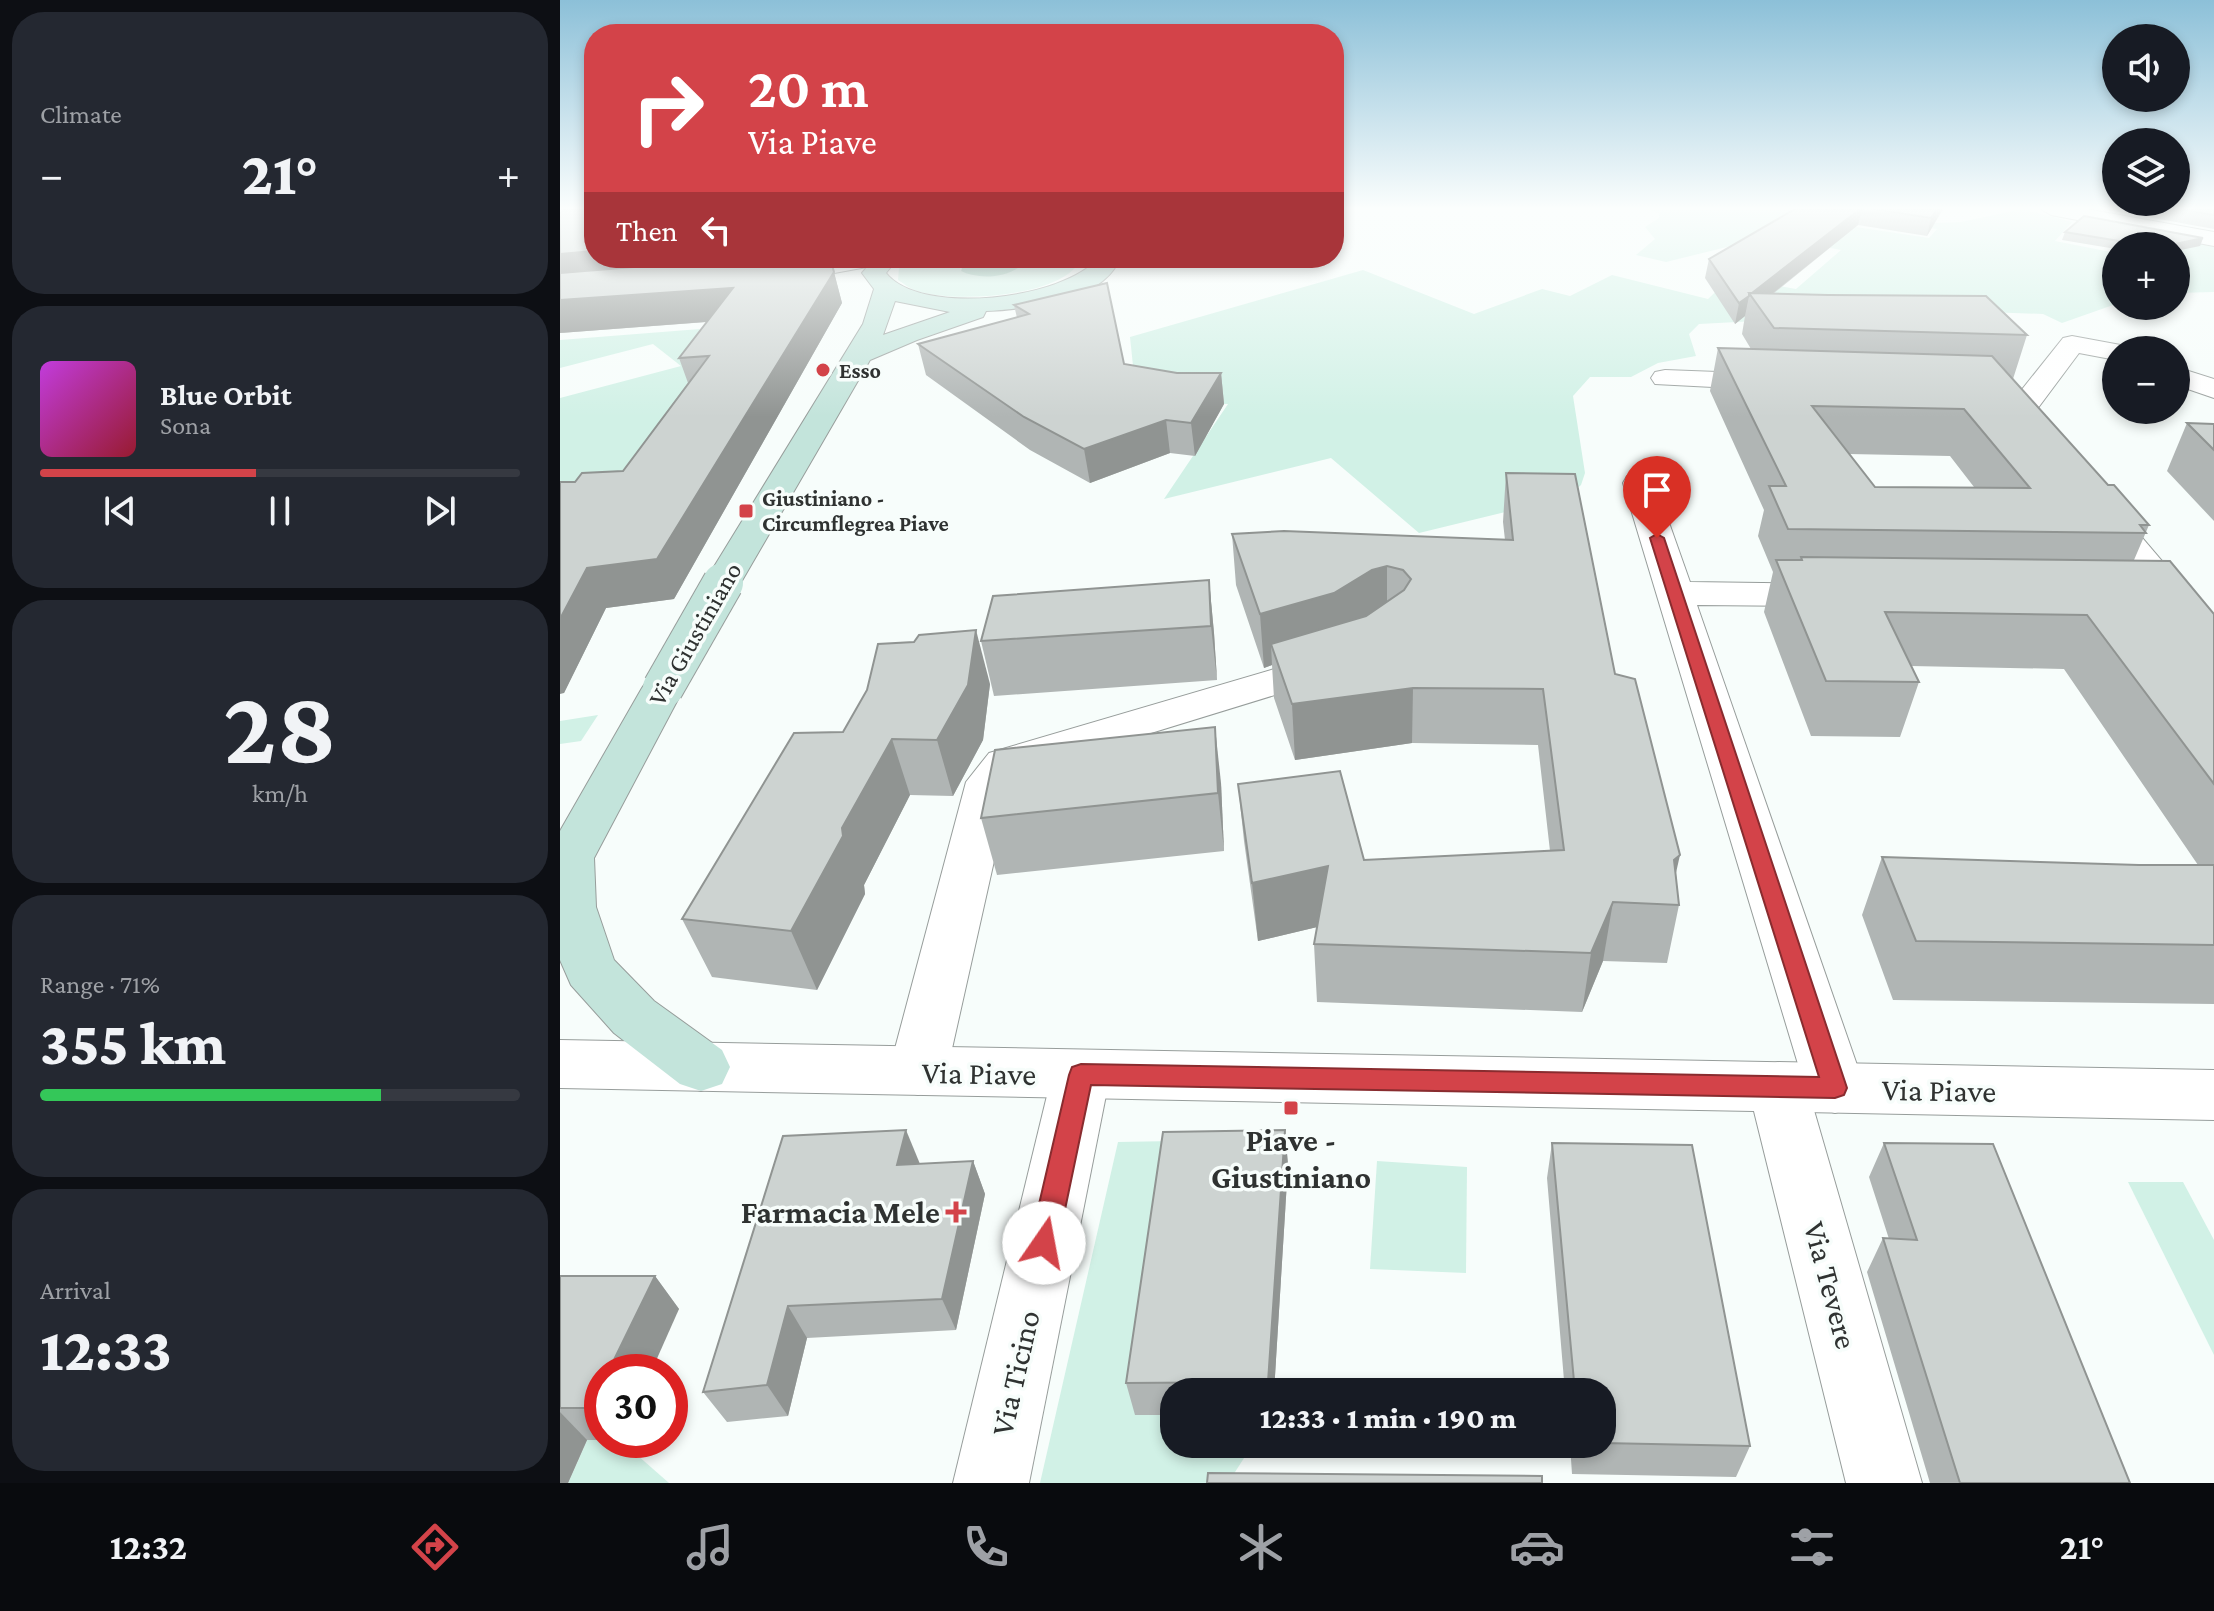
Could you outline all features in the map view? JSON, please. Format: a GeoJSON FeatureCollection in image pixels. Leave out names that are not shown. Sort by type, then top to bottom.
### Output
{"type":"FeatureCollection","features":[{"type":"Feature","properties":{"kind":"main road","name":"Via Giustiniano"},"geometry":{"type":"LineString","coordinates":[[565,867],[723,583],[860,355],[876,324],[885,291],[875,278]]}},
{"type":"Feature","properties":{"kind":"main road"},"geometry":{"type":"LineString","coordinates":[[860,355],[908,334],[1007,302],[1079,285],[1090,278]]}},
{"type":"Feature","properties":{"kind":"main road"},"geometry":{"type":"LineString","coordinates":[[885,291],[935,303],[1007,302]]}},
{"type":"Feature","properties":{"kind":"main road"},"geometry":{"type":"LineString","coordinates":[[565,867],[570,907],[590,970],[634,1017],[701,1067]]}},
{"type":"Feature","properties":{"kind":"street"},"geometry":{"type":"LineString","coordinates":[[745,279],[753,278]]}},
{"type":"Feature","properties":{"kind":"street"},"geometry":{"type":"LineString","coordinates":[[2102,349],[2072,344],[2020,390],[2019,412],[2214,647]]}},
{"type":"Feature","properties":{"kind":"street"},"geometry":{"type":"LineString","coordinates":[[1665,378],[1804,383]]}},
{"type":"Feature","properties":{"kind":"street"},"geometry":{"type":"LineString","coordinates":[[2190,380],[2214,389]]}},
{"type":"Feature","properties":{"kind":"street","name":"Via Tevere"},"geometry":{"type":"LineString","coordinates":[[1639,483],[1675,593],[1806,1087],[1884,1483]]}},
{"type":"Feature","properties":{"kind":"street"},"geometry":{"type":"LineString","coordinates":[[1675,593],[1862,595]]}},
{"type":"Feature","properties":{"kind":"street"},"geometry":{"type":"LineString","coordinates":[[2127,598],[2174,599]]}},
{"type":"Feature","properties":{"kind":"street"},"geometry":{"type":"LineString","coordinates":[[918,1071],[989,782],[1005,763],[1351,658],[1364,650]]}},
{"type":"Feature","properties":{"kind":"street","name":"Via Piave"},"geometry":{"type":"LineString","coordinates":[[560,1064],[2214,1095]]}},
{"type":"Feature","properties":{"kind":"street","name":"Via Ticino"},"geometry":{"type":"LineString","coordinates":[[991,1483],[1081,1075]]}},
{"type":"Feature","properties":{"kind":"shaded area"},"geometry":{"type":"Polygon","coordinates":[[[1060,278],[1031,289],[979,297],[931,294],[914,290],[898,280],[1060,278]]]}},
{"type":"Feature","properties":{"kind":"shaded area"},"geometry":{"type":"Polygon","coordinates":[[[1334,278],[1384,278],[1474,314],[1542,289],[1570,296],[1606,278],[1625,278],[1708,299],[1730,278],[1796,289],[1808,278],[2102,278],[2102,309],[2062,323],[2043,314],[1793,305],[1796,319],[1699,324],[1689,334],[1696,356],[1658,363],[1631,377],[1590,377],[1573,396],[1585,473],[1581,485],[1567,497],[1419,533],[1331,458],[1164,499],[1228,404],[1196,403],[1135,385],[1130,337],[1334,278]]]}},
{"type":"Feature","properties":{"kind":"shaded area"},"geometry":{"type":"Polygon","coordinates":[[[2190,278],[2214,278],[2214,292],[2190,293],[2190,278]]]}},
{"type":"Feature","properties":{"kind":"shaded area"},"geometry":{"type":"Polygon","coordinates":[[[700,329],[694,340],[730,339],[592,520],[560,520],[560,398],[681,366],[653,344],[560,368],[560,340],[700,329]]]}},
{"type":"Feature","properties":{"kind":"shaded area"},"geometry":{"type":"Polygon","coordinates":[[[598,715],[581,741],[560,744],[560,721],[598,715]]]}},
{"type":"Feature","properties":{"kind":"shaded area"},"geometry":{"type":"Polygon","coordinates":[[[1174,1141],[1174,1378],[1160,1378],[1160,1458],[1244,1458],[1228,1483],[1040,1483],[1118,1142],[1174,1141]]]}},
{"type":"Feature","properties":{"kind":"shaded area"},"geometry":{"type":"Polygon","coordinates":[[[1377,1161],[1467,1167],[1466,1273],[1370,1269],[1377,1161]]]}},
{"type":"Feature","properties":{"kind":"shaded area"},"geometry":{"type":"Polygon","coordinates":[[[2128,1182],[2183,1182],[2214,1240],[2214,1355],[2128,1182]]]}},
{"type":"Feature","properties":{"kind":"shaded area"},"geometry":{"type":"Polygon","coordinates":[[[584,1447],[584,1458],[641,1458],[669,1483],[568,1483],[584,1447]]]}},
{"type":"Feature","properties":{"kind":"building"},"geometry":{"type":"Polygon","coordinates":[[[560,278],[830,278],[657,559],[587,568],[560,619],[560,482],[575,482],[582,473],[623,471],[709,356],[679,358],[733,288],[560,300],[560,278]]]}},
{"type":"Feature","properties":{"kind":"building"},"geometry":{"type":"Polygon","coordinates":[[[1722,278],[1771,278],[1749,293],[1739,303],[1722,278]]]}},
{"type":"Feature","properties":{"kind":"building"},"geometry":{"type":"Polygon","coordinates":[[[1107,283],[1124,364],[1177,373],[1221,373],[1191,423],[1166,420],[1084,449],[1024,417],[918,344],[1029,314],[1014,305],[1107,283]]]}},
{"type":"Feature","properties":{"kind":"building"},"geometry":{"type":"Polygon","coordinates":[[[1749,293],[1986,296],[2027,335],[1774,328],[1749,293]]]}},
{"type":"Feature","properties":{"kind":"building"},"geometry":{"type":"Polygon","coordinates":[[[1718,348],[1992,356],[2108,485],[2114,485],[2149,525],[2140,525],[2146,533],[1788,529],[1769,486],[1786,486],[1718,348]],[[1812,406],[1875,487],[2030,488],[1964,409],[1812,406]]]}},
{"type":"Feature","properties":{"kind":"building"},"geometry":{"type":"Polygon","coordinates":[[[2188,424],[2214,424],[2214,450],[2188,424]]]}},
{"type":"Feature","properties":{"kind":"building"},"geometry":{"type":"Polygon","coordinates":[[[1506,473],[1575,474],[1615,674],[1635,679],[1680,855],[1674,860],[1679,905],[1613,902],[1591,953],[1314,944],[1328,866],[1252,883],[1238,784],[1340,771],[1364,860],[1564,850],[1543,689],[1413,688],[1292,704],[1271,644],[1366,616],[1404,590],[1411,579],[1403,570],[1387,566],[1372,570],[1334,593],[1260,614],[1232,534],[1284,531],[1513,540],[1506,473]]]}},
{"type":"Feature","properties":{"kind":"building"},"geometry":{"type":"Polygon","coordinates":[[[1801,557],[2170,561],[2214,614],[2214,784],[2087,615],[1885,612],[1919,682],[1826,681],[1776,560],[1802,560],[1801,557]]]}},
{"type":"Feature","properties":{"kind":"building"},"geometry":{"type":"Polygon","coordinates":[[[1209,580],[1211,626],[981,641],[993,596],[1209,580]]]}},
{"type":"Feature","properties":{"kind":"building"},"geometry":{"type":"Polygon","coordinates":[[[976,630],[968,685],[937,740],[892,739],[842,828],[843,836],[791,931],[682,919],[794,733],[843,732],[867,690],[878,644],[914,642],[919,635],[976,630]]]}},
{"type":"Feature","properties":{"kind":"building"},"geometry":{"type":"Polygon","coordinates":[[[1215,727],[1218,793],[981,818],[995,750],[1215,727]]]}},
{"type":"Feature","properties":{"kind":"building"},"geometry":{"type":"Polygon","coordinates":[[[1882,857],[2214,865],[2214,945],[1916,941],[1882,857]]]}},
{"type":"Feature","properties":{"kind":"building"},"geometry":{"type":"Polygon","coordinates":[[[906,1130],[897,1165],[973,1161],[942,1299],[788,1306],[767,1385],[703,1392],[783,1136],[906,1130]]]}},
{"type":"Feature","properties":{"kind":"building"},"geometry":{"type":"Polygon","coordinates":[[[1285,1130],[1268,1378],[1160,1378],[1160,1383],[1126,1383],[1163,1132],[1285,1130]]]}},
{"type":"Feature","properties":{"kind":"building"},"geometry":{"type":"Polygon","coordinates":[[[1552,1143],[1692,1145],[1750,1446],[1616,1443],[1616,1378],[1574,1378],[1552,1143]]]}},
{"type":"Feature","properties":{"kind":"building"},"geometry":{"type":"Polygon","coordinates":[[[1884,1143],[1993,1144],[2130,1483],[1960,1483],[1883,1238],[1917,1240],[1884,1143]]]}},
{"type":"Feature","properties":{"kind":"building"},"geometry":{"type":"Polygon","coordinates":[[[560,1276],[655,1276],[617,1354],[584,1354],[584,1408],[560,1408],[560,1276]]]}},
{"type":"Feature","properties":{"kind":"building"},"geometry":{"type":"Polygon","coordinates":[[[1208,1473],[1542,1476],[1542,1483],[1207,1483],[1208,1473]]]}},
{"type":"Feature","properties":{"kind":"place","name":"Esso"},"geometry":{"type":"Point","coordinates":[823,370]}},
{"type":"Feature","properties":{"kind":"place","name":"Giustiniano - Circumflegrea Piave"},"geometry":{"type":"Point","coordinates":[746,511]}},
{"type":"Feature","properties":{"kind":"place","name":"Piave - Giustiniano"},"geometry":{"type":"Point","coordinates":[1291,1108]}},
{"type":"Feature","properties":{"kind":"place","name":"Farmacia Mele"},"geometry":{"type":"Point","coordinates":[956,1212]}},
{"type":"Feature","properties":{"kind":"route"},"geometry":{"type":"LineString","coordinates":[[1044,1243],[1081,1075],[1835,1088],[1657,538]]}}]}
